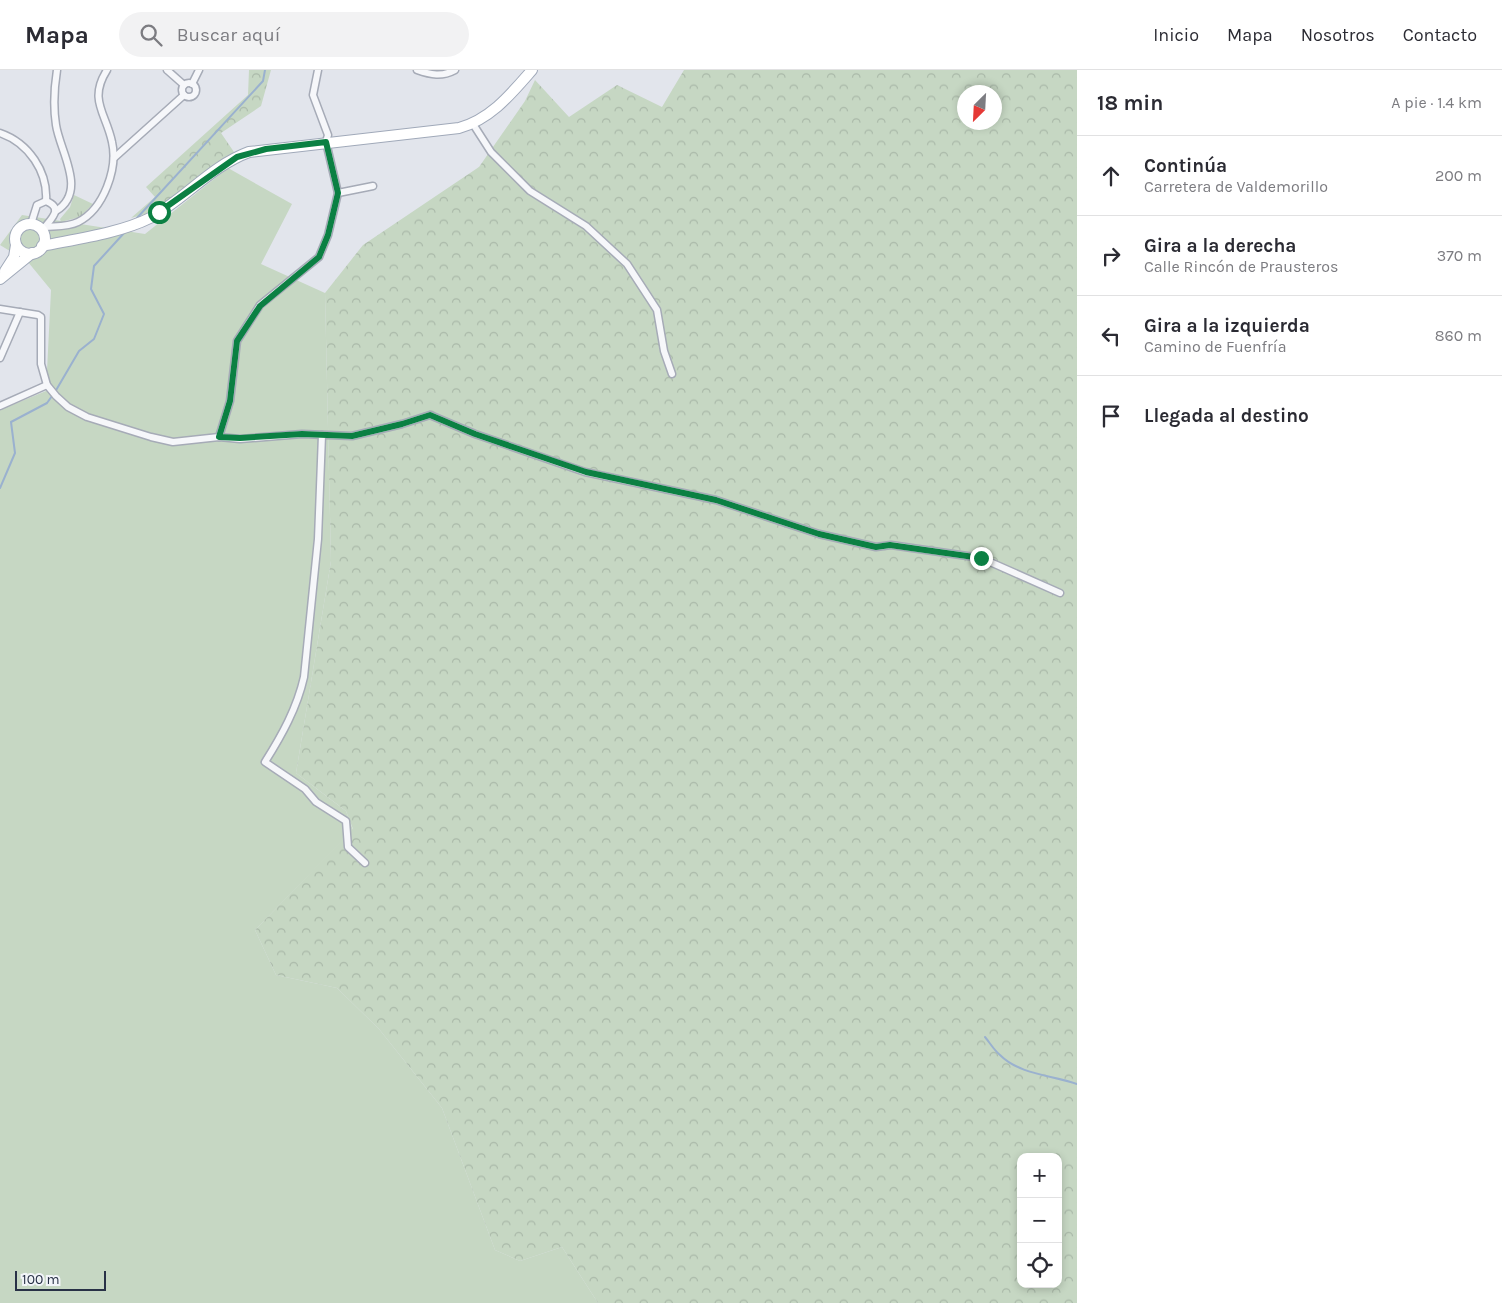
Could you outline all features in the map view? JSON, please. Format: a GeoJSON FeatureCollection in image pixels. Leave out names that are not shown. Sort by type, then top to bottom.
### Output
{"type":"FeatureCollection","features":[{"type":"Feature","properties":{"kind":"main road"},"geometry":{"type":"LineString","coordinates":[[0,278],[14,257],[15,236],[19,229],[31,224],[43,235],[66,241],[148,218],[237,157],[266,149],[460,128],[473,124],[492,112],[532,70]]}},
{"type":"Feature","properties":{"kind":"main road"},"geometry":{"type":"LineString","coordinates":[[0,278],[32,253],[43,235]]}},
{"type":"Feature","properties":{"kind":"main road"},"geometry":{"type":"LineString","coordinates":[[16,245],[23,252],[32,253]]}},
{"type":"Feature","properties":{"kind":"street"},"geometry":{"type":"LineString","coordinates":[[43,235],[55,214],[65,206],[72,181],[56,127],[53,97],[56,70]]}},
{"type":"Feature","properties":{"kind":"street"},"geometry":{"type":"LineString","coordinates":[[43,235],[61,226],[78,222],[92,211],[107,184],[114,158],[112,141],[98,102],[98,89],[107,70]]}},
{"type":"Feature","properties":{"kind":"street"},"geometry":{"type":"LineString","coordinates":[[167,70],[184,86]]}},
{"type":"Feature","properties":{"kind":"street"},"geometry":{"type":"LineString","coordinates":[[184,86],[192,84],[199,70]]}},
{"type":"Feature","properties":{"kind":"street"},"geometry":{"type":"LineString","coordinates":[[219,437],[230,401],[237,341],[260,306],[319,257],[328,235],[338,193],[326,142],[328,135],[313,94],[318,70]]}},
{"type":"Feature","properties":{"kind":"street"},"geometry":{"type":"LineString","coordinates":[[417,70],[429,75],[441,76],[455,70]]}},
{"type":"Feature","properties":{"kind":"street"},"geometry":{"type":"LineString","coordinates":[[184,95],[189,97],[194,94],[195,89],[192,84]]}},
{"type":"Feature","properties":{"kind":"street"},"geometry":{"type":"LineString","coordinates":[[184,86],[182,90],[184,95]]}},
{"type":"Feature","properties":{"kind":"street"},"geometry":{"type":"LineString","coordinates":[[114,158],[184,95]]}},
{"type":"Feature","properties":{"kind":"street"},"geometry":{"type":"LineString","coordinates":[[473,124],[492,152],[530,191],[586,226],[627,264],[657,310],[664,351],[672,374]]}},
{"type":"Feature","properties":{"kind":"street"},"geometry":{"type":"LineString","coordinates":[[0,133],[22,146],[35,161],[46,184],[46,201]]}},
{"type":"Feature","properties":{"kind":"street"},"geometry":{"type":"LineString","coordinates":[[112,141],[127,145]]}},
{"type":"Feature","properties":{"kind":"street"},"geometry":{"type":"LineString","coordinates":[[338,193],[372,186]]}},
{"type":"Feature","properties":{"kind":"street"},"geometry":{"type":"LineString","coordinates":[[46,201],[52,204],[56,222],[61,226]]}},
{"type":"Feature","properties":{"kind":"street"},"geometry":{"type":"LineString","coordinates":[[31,224],[37,205],[46,201]]}},
{"type":"Feature","properties":{"kind":"street"},"geometry":{"type":"LineString","coordinates":[[0,309],[41,317],[41,364],[49,388],[68,407],[87,417],[151,437],[173,442],[219,437],[352,436],[430,415],[475,434],[586,472],[716,500],[819,534],[876,547],[890,545],[981,558],[1060,593]]}},
{"type":"Feature","properties":{"kind":"street"},"geometry":{"type":"LineString","coordinates":[[0,358],[20,312]]}},
{"type":"Feature","properties":{"kind":"street"},"geometry":{"type":"LineString","coordinates":[[0,406],[49,388]]}},
{"type":"Feature","properties":{"kind":"street"},"geometry":{"type":"LineString","coordinates":[[322,436],[318,539],[304,677],[300,694],[285,730],[265,762],[305,789],[316,802],[346,821],[348,847],[365,863]]}},
{"type":"Feature","properties":{"kind":"green space"},"geometry":{"type":"Polygon","coordinates":[[[249,70],[271,70],[261,106],[221,133],[234,152],[153,212],[131,218],[155,197],[146,187],[248,95],[249,70]]]}},
{"type":"Feature","properties":{"kind":"green space"},"geometry":{"type":"Polygon","coordinates":[[[684,70],[1077,70],[1077,1303],[598,1303],[562,1247],[520,1261],[495,1250],[442,1108],[379,1029],[337,988],[276,975],[255,930],[353,829],[346,811],[296,773],[331,561],[325,293],[363,245],[479,167],[525,101],[535,80],[569,117],[617,85],[662,107],[684,70]]]}},
{"type":"Feature","properties":{"kind":"green space"},"geometry":{"type":"Polygon","coordinates":[[[228,168],[292,204],[261,264],[325,293],[331,561],[296,773],[346,811],[353,830],[255,930],[276,975],[337,988],[379,1029],[442,1108],[495,1250],[520,1261],[562,1247],[598,1303],[0,1303],[0,410],[46,391],[51,290],[28,262],[0,245],[22,215],[145,234],[228,168]]]}},
{"type":"Feature","properties":{"kind":"green space"},"geometry":{"type":"Polygon","coordinates":[[[74,195],[93,204],[80,217],[61,222],[60,219],[70,207],[74,195]]]}},
{"type":"Feature","properties":{"kind":"waterway"},"geometry":{"type":"LineString","coordinates":[[137,218],[263,81],[265,70]]}},
{"type":"Feature","properties":{"kind":"waterway"},"geometry":{"type":"LineString","coordinates":[[55,392],[79,351],[94,339],[104,314],[91,289],[94,266],[125,232]]}},
{"type":"Feature","properties":{"kind":"waterway"},"geometry":{"type":"LineString","coordinates":[[0,488],[15,453],[11,422],[47,403],[52,396]]}},
{"type":"Feature","properties":{"kind":"waterway"},"geometry":{"type":"LineString","coordinates":[[985,1037],[998,1053],[1017,1067],[1077,1084]]}},
{"type":"Feature","properties":{"kind":"route"},"geometry":{"type":"LineString","coordinates":[[159,212],[214,171],[237,157],[249,152],[266,149],[326,142],[338,193],[328,235],[319,257],[260,306],[237,341],[230,401],[219,437],[240,438],[302,434],[352,436],[430,415],[475,434],[586,472],[716,500],[819,534],[876,547],[890,545],[981,558]]}}]}
